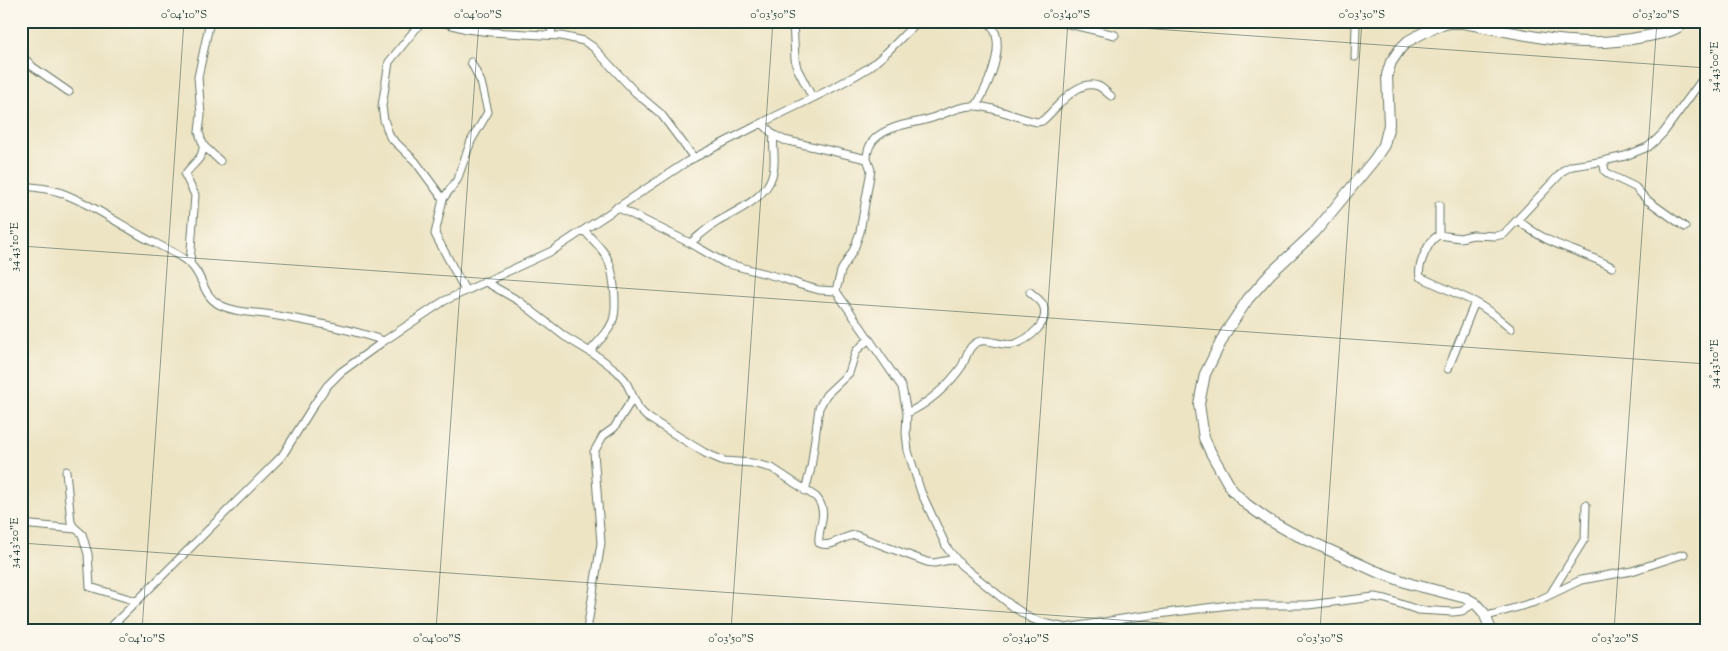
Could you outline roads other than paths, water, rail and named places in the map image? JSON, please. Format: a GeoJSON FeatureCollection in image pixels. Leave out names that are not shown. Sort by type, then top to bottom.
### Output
{"type":"FeatureCollection","features":[{"type":"Feature","properties":{"kind":"main road"},"geometry":{"type":"LineString","coordinates":[[1491,630],[1484,613],[1475,603],[1457,595],[1411,584],[1374,571],[1292,533],[1266,519],[1246,504],[1232,490],[1204,438],[1199,404],[1205,374],[1226,332],[1248,299],[1271,273],[1315,232],[1384,145],[1389,125],[1387,75],[1391,62],[1408,41],[1434,26],[1462,23],[1554,39],[1588,42],[1618,41],[1677,29],[1686,21]]}},
{"type":"Feature","properties":{"kind":"street"},"geometry":{"type":"LineString","coordinates":[[190,263],[195,195],[185,175],[188,168],[199,160],[204,149],[199,132],[201,115],[198,77],[210,21]]}},
{"type":"Feature","properties":{"kind":"street"},"geometry":{"type":"LineString","coordinates":[[422,21],[389,62],[382,106],[384,120],[390,137],[415,162],[444,199]]}},
{"type":"Feature","properties":{"kind":"street"},"geometry":{"type":"LineString","coordinates":[[437,21],[491,32],[572,37],[584,41],[593,47],[636,92],[661,114],[694,158]]}},
{"type":"Feature","properties":{"kind":"street"},"geometry":{"type":"LineString","coordinates":[[551,36],[554,21]]}},
{"type":"Feature","properties":{"kind":"street"},"geometry":{"type":"LineString","coordinates":[[785,21],[796,22],[795,59],[797,68],[812,97]]}},
{"type":"Feature","properties":{"kind":"street"},"geometry":{"type":"LineString","coordinates":[[108,630],[282,456],[328,386],[341,372],[422,314],[465,290],[537,258],[584,230],[660,178],[694,158],[869,67],[919,21]]}},
{"type":"Feature","properties":{"kind":"street"},"geometry":{"type":"LineString","coordinates":[[976,106],[990,76],[997,49],[996,34],[989,21]]}},
{"type":"Feature","properties":{"kind":"street"},"geometry":{"type":"LineString","coordinates":[[1056,21],[1114,35]]}},
{"type":"Feature","properties":{"kind":"street"},"geometry":{"type":"LineString","coordinates":[[1355,57],[1356,26],[1358,21]]}},
{"type":"Feature","properties":{"kind":"street"},"geometry":{"type":"LineString","coordinates":[[21,55],[33,67],[68,92]]}},
{"type":"Feature","properties":{"kind":"street"},"geometry":{"type":"LineString","coordinates":[[465,290],[435,234],[444,199],[457,180],[471,141],[488,112],[481,82],[471,62]]}},
{"type":"Feature","properties":{"kind":"street"},"geometry":{"type":"LineString","coordinates":[[1511,329],[1475,302],[1420,276],[1419,270],[1430,242],[1440,235],[1456,238],[1473,235],[1500,236],[1508,231],[1564,170],[1572,166],[1603,161],[1638,151],[1656,140],[1664,132],[1707,73]]}},
{"type":"Feature","properties":{"kind":"street"},"geometry":{"type":"LineString","coordinates":[[1111,96],[1097,86],[1092,85],[1077,90],[1057,105],[1042,121],[1037,122],[976,106],[954,109],[930,119],[889,130],[876,137],[867,151],[867,159],[871,170],[860,232],[854,250],[840,271],[836,291],[902,386],[907,413],[906,442],[921,492],[947,548],[955,559],[1012,606],[1030,618],[1042,623],[1066,628],[1230,605],[1308,605],[1374,597],[1418,610],[1453,612],[1462,611],[1475,603]]}},
{"type":"Feature","properties":{"kind":"street"},"geometry":{"type":"LineString","coordinates":[[762,123],[774,135],[791,143],[867,159]]}},
{"type":"Feature","properties":{"kind":"street"},"geometry":{"type":"LineString","coordinates":[[690,243],[714,224],[747,205],[767,187],[772,178],[776,163],[773,146],[774,135]]}},
{"type":"Feature","properties":{"kind":"street"},"geometry":{"type":"LineString","coordinates":[[203,143],[220,161]]}},
{"type":"Feature","properties":{"kind":"street"},"geometry":{"type":"LineString","coordinates":[[1603,161],[1605,171],[1635,187],[1647,200],[1685,227]]}},
{"type":"Feature","properties":{"kind":"street"},"geometry":{"type":"LineString","coordinates":[[21,186],[58,192],[111,217],[190,263],[207,294],[222,306],[324,325],[368,335],[384,341]]}},
{"type":"Feature","properties":{"kind":"street"},"geometry":{"type":"LineString","coordinates":[[1439,205],[1440,235]]}},
{"type":"Feature","properties":{"kind":"street"},"geometry":{"type":"LineString","coordinates":[[617,207],[690,243],[725,263],[819,290],[836,291]]}},
{"type":"Feature","properties":{"kind":"street"},"geometry":{"type":"LineString","coordinates":[[1518,220],[1531,232],[1543,239],[1612,267]]}},
{"type":"Feature","properties":{"kind":"street"},"geometry":{"type":"LineString","coordinates":[[584,230],[608,258],[613,276],[617,308],[608,332],[590,352]]}},
{"type":"Feature","properties":{"kind":"street"},"geometry":{"type":"LineString","coordinates":[[484,281],[519,301],[564,336],[617,370],[625,380],[639,409],[647,417],[705,453],[724,461],[752,463],[772,468],[816,497],[820,501],[823,523],[818,540],[819,544],[823,546],[828,545],[855,535],[927,562],[934,563],[955,559]]}},
{"type":"Feature","properties":{"kind":"street"},"geometry":{"type":"LineString","coordinates":[[907,413],[917,409],[956,375],[974,344],[985,340],[1006,346],[1030,336],[1039,328],[1045,315],[1044,306],[1030,292]]}},
{"type":"Feature","properties":{"kind":"street"},"geometry":{"type":"LineString","coordinates":[[1448,369],[1475,302]]}},
{"type":"Feature","properties":{"kind":"street"},"geometry":{"type":"LineString","coordinates":[[805,490],[811,468],[819,408],[826,395],[849,373],[856,351],[869,339]]}},
{"type":"Feature","properties":{"kind":"street"},"geometry":{"type":"LineString","coordinates":[[587,630],[601,542],[594,452],[603,436],[614,428],[633,398]]}},
{"type":"Feature","properties":{"kind":"street"},"geometry":{"type":"LineString","coordinates":[[66,471],[71,522],[82,534],[88,554],[90,587],[136,601]]}},
{"type":"Feature","properties":{"kind":"street"},"geometry":{"type":"LineString","coordinates":[[1551,594],[1585,538],[1586,505]]}},
{"type":"Feature","properties":{"kind":"street"},"geometry":{"type":"LineString","coordinates":[[21,524],[76,529]]}},
{"type":"Feature","properties":{"kind":"street"},"geometry":{"type":"LineString","coordinates":[[1484,613],[1491,615],[1535,602],[1581,580],[1632,571],[1684,554]]}}]}
